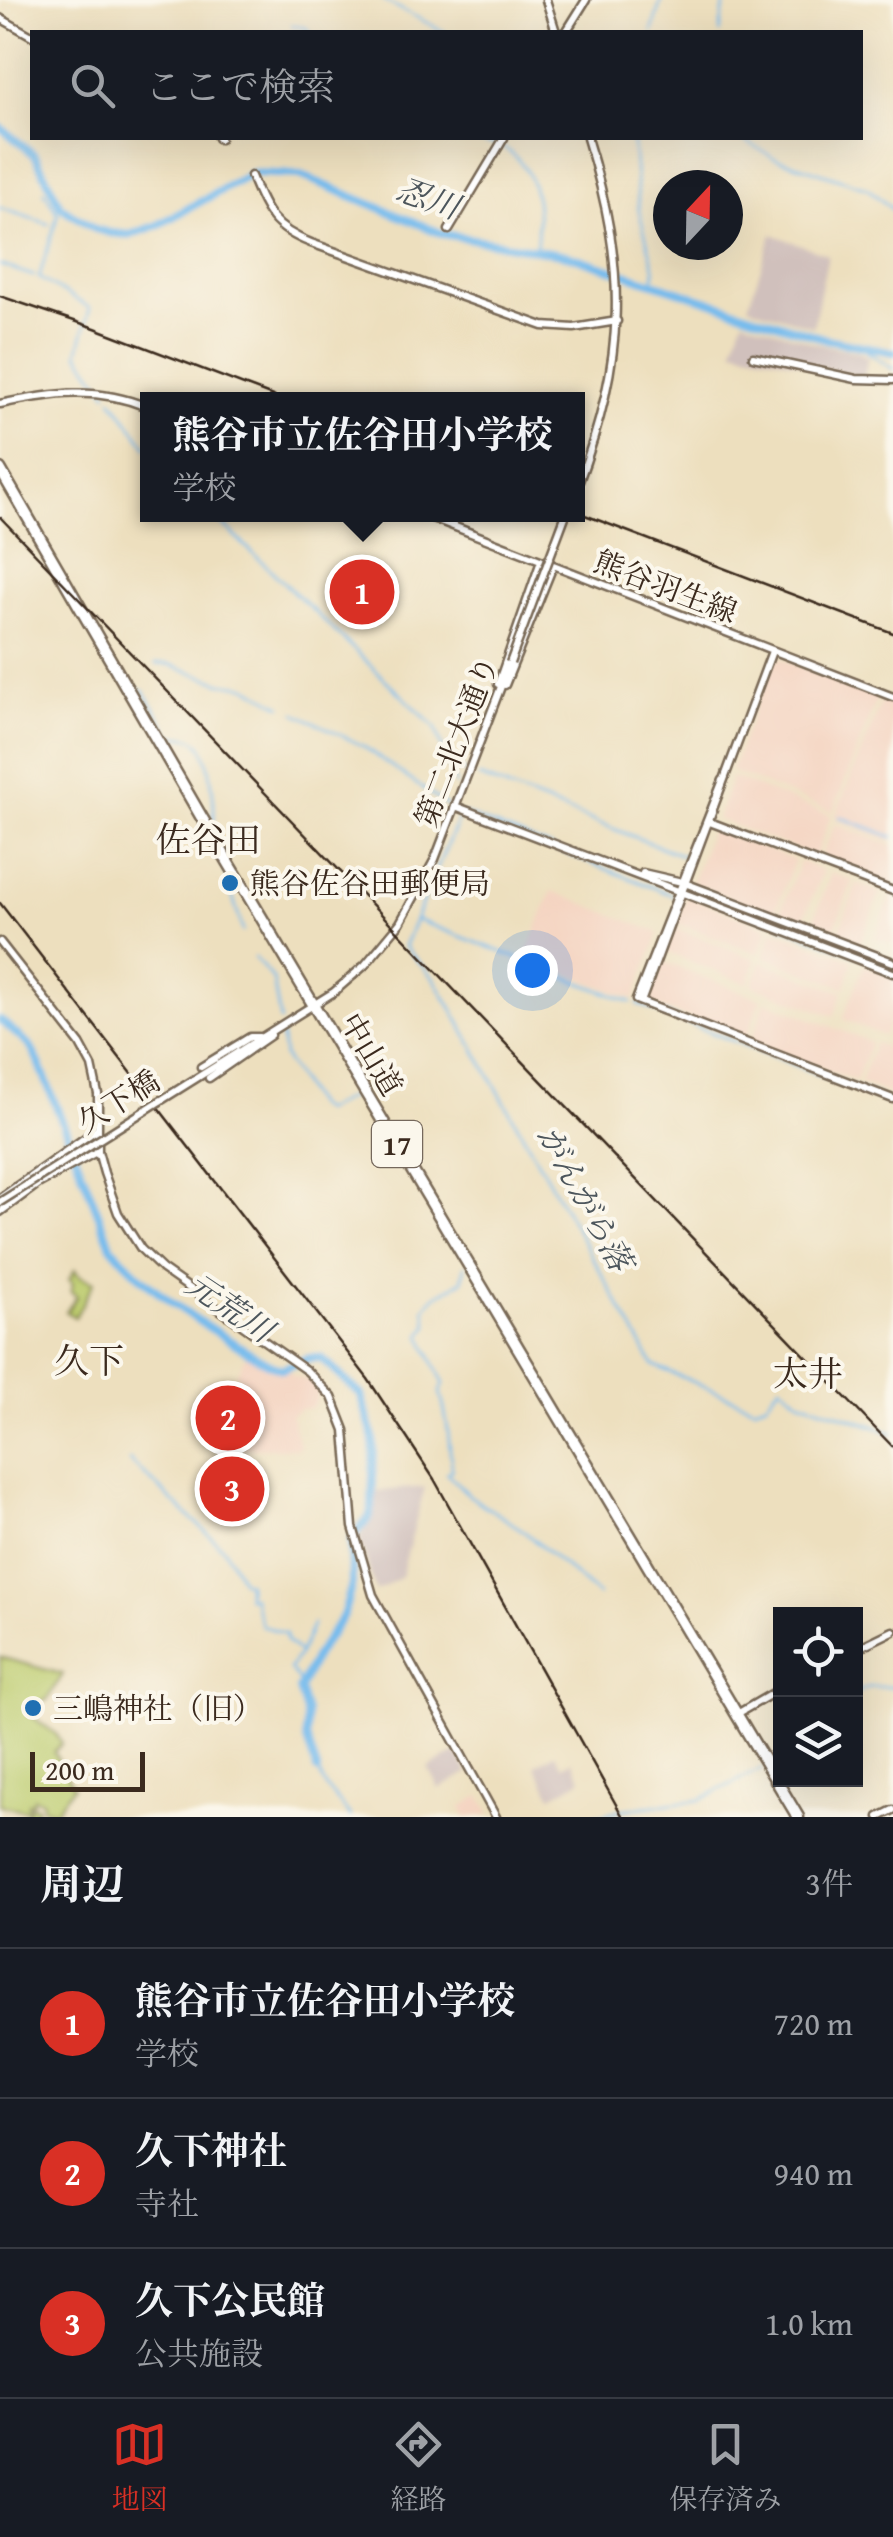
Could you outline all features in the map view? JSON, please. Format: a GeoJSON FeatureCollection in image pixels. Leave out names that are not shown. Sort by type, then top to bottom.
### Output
{"type":"FeatureCollection","features":[{"type":"Feature","properties":{"kind":"highway","name":"中山道"},"geometry":{"type":"LineString","coordinates":[[0,469],[798,1817]]}},
{"type":"Feature","properties":{"kind":"street"},"geometry":{"type":"LineString","coordinates":[[546,0],[555,30]]}},
{"type":"Feature","properties":{"kind":"street"},"geometry":{"type":"LineString","coordinates":[[567,30],[586,0]]}},
{"type":"Feature","properties":{"kind":"street"},"geometry":{"type":"LineString","coordinates":[[0,18],[30,35]]}},
{"type":"Feature","properties":{"kind":"street"},"geometry":{"type":"LineString","coordinates":[[585,463],[605,403],[617,322],[617,270],[610,217],[589,140]]}},
{"type":"Feature","properties":{"kind":"street"},"geometry":{"type":"LineString","coordinates":[[450,230],[501,143]]}},
{"type":"Feature","properties":{"kind":"street"},"geometry":{"type":"LineString","coordinates":[[250,176],[277,226],[311,244],[543,326],[574,328],[617,322]]}},
{"type":"Feature","properties":{"kind":"street"},"geometry":{"type":"LineString","coordinates":[[754,357],[856,378],[893,380]]}},
{"type":"Feature","properties":{"kind":"street"},"geometry":{"type":"LineString","coordinates":[[0,404],[57,393],[108,394],[140,404]]}},
{"type":"Feature","properties":{"kind":"street","name":"熊谷羽生線"},"geometry":{"type":"LineString","coordinates":[[442,522],[893,697]]}},
{"type":"Feature","properties":{"kind":"street","name":"第二北大通り"},"geometry":{"type":"LineString","coordinates":[[282,1024],[355,974],[406,916],[425,882],[563,522]]}},
{"type":"Feature","properties":{"kind":"street"},"geometry":{"type":"LineString","coordinates":[[489,714],[542,561]]}},
{"type":"Feature","properties":{"kind":"street"},"geometry":{"type":"LineString","coordinates":[[481,738],[514,668],[553,566]]}},
{"type":"Feature","properties":{"kind":"street"},"geometry":{"type":"LineString","coordinates":[[772,652],[638,1001],[893,1099]]}},
{"type":"Feature","properties":{"kind":"street"},"geometry":{"type":"LineString","coordinates":[[455,806],[622,869],[893,962]]}},
{"type":"Feature","properties":{"kind":"street"},"geometry":{"type":"LineString","coordinates":[[707,821],[893,891]]}},
{"type":"Feature","properties":{"kind":"street"},"geometry":{"type":"LineString","coordinates":[[683,887],[893,973]]}},
{"type":"Feature","properties":{"kind":"street"},"geometry":{"type":"LineString","coordinates":[[0,942],[88,1056],[98,1094],[98,1151],[118,1213],[141,1248],[162,1269],[326,1388],[342,1418],[353,1528],[366,1578],[378,1607],[496,1817]]}},
{"type":"Feature","properties":{"kind":"street"},"geometry":{"type":"LineString","coordinates":[[202,1067],[282,1024]]}},
{"type":"Feature","properties":{"kind":"street"},"geometry":{"type":"LineString","coordinates":[[209,1078],[282,1024]]}},
{"type":"Feature","properties":{"kind":"street","name":"久下橋"},"geometry":{"type":"LineString","coordinates":[[2,1201],[260,1038]]}},
{"type":"Feature","properties":{"kind":"street"},"geometry":{"type":"LineString","coordinates":[[29,1178],[45,1174],[160,1101]]}},
{"type":"Feature","properties":{"kind":"street"},"geometry":{"type":"LineString","coordinates":[[2,1201],[98,1129]]}},
{"type":"Feature","properties":{"kind":"street"},"geometry":{"type":"LineString","coordinates":[[38,1184],[98,1151]]}},
{"type":"Feature","properties":{"kind":"street"},"geometry":{"type":"LineString","coordinates":[[2,1201],[24,1194],[45,1174]]}},
{"type":"Feature","properties":{"kind":"street"},"geometry":{"type":"LineString","coordinates":[[2,1201],[24,1194]]}},
{"type":"Feature","properties":{"kind":"street"},"geometry":{"type":"LineString","coordinates":[[863,1646],[893,1632]]}},
{"type":"Feature","properties":{"kind":"street"},"geometry":{"type":"LineString","coordinates":[[736,1714],[773,1693]]}},
{"type":"Feature","properties":{"kind":"street"},"geometry":{"type":"LineString","coordinates":[[879,1817],[893,1810]]}},
{"type":"Feature","properties":{"kind":"shaded area"},"geometry":{"type":"Polygon","coordinates":[[[772,234],[828,255],[813,327],[748,306],[772,234]]]}},
{"type":"Feature","properties":{"kind":"shaded area"},"geometry":{"type":"Polygon","coordinates":[[[743,319],[811,342],[858,352],[868,357],[864,377],[733,349],[743,319]]]}},
{"type":"Feature","properties":{"kind":"shaded area"},"geometry":{"type":"Polygon","coordinates":[[[779,658],[878,696],[833,812],[731,771],[773,661],[779,658]]]}},
{"type":"Feature","properties":{"kind":"shaded area"},"geometry":{"type":"Polygon","coordinates":[[[883,697],[893,701],[893,842],[835,816],[883,697]]]}},
{"type":"Feature","properties":{"kind":"shaded area"},"geometry":{"type":"Polygon","coordinates":[[[732,777],[831,815],[816,857],[717,819],[732,777]]]}},
{"type":"Feature","properties":{"kind":"shaded area"},"geometry":{"type":"Polygon","coordinates":[[[835,824],[893,846],[893,886],[820,859],[835,824]]]}},
{"type":"Feature","properties":{"kind":"shaded area"},"geometry":{"type":"Polygon","coordinates":[[[711,829],[795,860],[774,915],[692,883],[711,829]]]}},
{"type":"Feature","properties":{"kind":"shaded area"},"geometry":{"type":"Polygon","coordinates":[[[800,861],[823,871],[801,925],[778,916],[800,861]]]}},
{"type":"Feature","properties":{"kind":"shaded area"},"geometry":{"type":"Polygon","coordinates":[[[831,873],[853,881],[832,936],[811,927],[831,873]]]}},
{"type":"Feature","properties":{"kind":"shaded area"},"geometry":{"type":"Polygon","coordinates":[[[857,883],[880,893],[859,947],[836,938],[857,883]]]}},
{"type":"Feature","properties":{"kind":"shaded area"},"geometry":{"type":"Polygon","coordinates":[[[552,891],[659,933],[634,999],[525,957],[552,891]]]}},
{"type":"Feature","properties":{"kind":"shaded area"},"geometry":{"type":"Polygon","coordinates":[[[687,896],[769,928],[759,954],[676,923],[687,896]]]}},
{"type":"Feature","properties":{"kind":"shaded area"},"geometry":{"type":"Polygon","coordinates":[[[893,898],[893,944],[875,938],[893,898]]]}},
{"type":"Feature","properties":{"kind":"shaded area"},"geometry":{"type":"Polygon","coordinates":[[[674,927],[756,959],[748,984],[666,952],[674,927]]]}},
{"type":"Feature","properties":{"kind":"shaded area"},"geometry":{"type":"Polygon","coordinates":[[[773,929],[853,960],[845,988],[764,957],[773,929]]]}},
{"type":"Feature","properties":{"kind":"shaded area"},"geometry":{"type":"Polygon","coordinates":[[[662,961],[761,999],[746,1039],[645,1002],[662,961]]]}},
{"type":"Feature","properties":{"kind":"shaded area"},"geometry":{"type":"Polygon","coordinates":[[[761,961],[843,992],[834,1016],[752,985],[761,961]]]}},
{"type":"Feature","properties":{"kind":"shaded area"},"geometry":{"type":"Polygon","coordinates":[[[864,965],[893,976],[893,1015],[884,1036],[843,1019],[864,965]]]}},
{"type":"Feature","properties":{"kind":"shaded area"},"geometry":{"type":"Polygon","coordinates":[[[765,1001],[871,1042],[856,1081],[751,1042],[765,1001]]]}},
{"type":"Feature","properties":{"kind":"shaded area"},"geometry":{"type":"Polygon","coordinates":[[[875,1043],[893,1050],[893,1096],[860,1082],[875,1043]]]}},
{"type":"Feature","properties":{"kind":"shaded area"},"geometry":{"type":"Polygon","coordinates":[[[247,1353],[273,1370],[288,1369],[293,1376],[312,1381],[319,1389],[312,1408],[291,1415],[300,1448],[231,1448],[226,1427],[233,1425],[237,1414],[233,1411],[236,1406],[231,1404],[242,1379],[236,1375],[247,1353]]]}},
{"type":"Feature","properties":{"kind":"shaded area"},"geometry":{"type":"Polygon","coordinates":[[[425,1487],[401,1577],[376,1592],[360,1540],[374,1511],[377,1491],[425,1487]]]}},
{"type":"Feature","properties":{"kind":"shaded area"},"geometry":{"type":"Polygon","coordinates":[[[456,1752],[468,1773],[439,1789],[428,1768],[456,1752]]]}},
{"type":"Feature","properties":{"kind":"shaded area"},"geometry":{"type":"Polygon","coordinates":[[[555,1754],[562,1766],[572,1761],[582,1779],[552,1796],[535,1765],[555,1754]]]}},
{"type":"Feature","properties":{"kind":"shaded area"},"geometry":{"type":"Polygon","coordinates":[[[480,1796],[491,1814],[466,1817],[461,1807],[480,1796]]]}},
{"type":"Feature","properties":{"kind":"green space"},"geometry":{"type":"Polygon","coordinates":[[[75,1270],[94,1282],[75,1317],[66,1312],[77,1296],[71,1292],[73,1283],[69,1280],[75,1270]]]}},
{"type":"Feature","properties":{"kind":"green space"},"geometry":{"type":"Polygon","coordinates":[[[0,1657],[62,1674],[47,1700],[31,1705],[28,1713],[62,1743],[54,1752],[73,1787],[55,1811],[42,1807],[43,1801],[34,1798],[28,1803],[28,1810],[32,1805],[38,1807],[32,1817],[27,1817],[27,1811],[0,1805],[0,1657]]]}},
{"type":"Feature","properties":{"kind":"waterway"},"geometry":{"type":"LineString","coordinates":[[383,0],[441,30]]}},
{"type":"Feature","properties":{"kind":"waterway"},"geometry":{"type":"LineString","coordinates":[[653,30],[661,0]]}},
{"type":"Feature","properties":{"kind":"waterway"},"geometry":{"type":"LineString","coordinates":[[720,30],[725,0]]}},
{"type":"Feature","properties":{"kind":"waterway"},"geometry":{"type":"LineString","coordinates":[[292,25],[308,30]]}},
{"type":"Feature","properties":{"kind":"waterway","name":"忍川"},"geometry":{"type":"LineString","coordinates":[[0,127],[35,155],[61,207],[95,229],[110,233],[130,235],[158,225],[253,173],[300,175],[443,234],[567,255],[826,339],[893,352]]}},
{"type":"Feature","properties":{"kind":"waterway"},"geometry":{"type":"LineString","coordinates":[[478,140],[504,148],[516,157],[531,180],[537,207],[536,250]]}},
{"type":"Feature","properties":{"kind":"waterway"},"geometry":{"type":"LineString","coordinates":[[630,140],[639,211],[655,270],[653,282]]}},
{"type":"Feature","properties":{"kind":"waterway"},"geometry":{"type":"LineString","coordinates":[[743,140],[773,157],[867,188],[893,210]]}},
{"type":"Feature","properties":{"kind":"waterway","name":"がんがら落"},"geometry":{"type":"LineString","coordinates":[[44,191],[58,214],[39,278],[90,308],[78,353],[107,393]]}},
{"type":"Feature","properties":{"kind":"waterway"},"geometry":{"type":"LineString","coordinates":[[0,208],[49,224]]}},
{"type":"Feature","properties":{"kind":"waterway"},"geometry":{"type":"LineString","coordinates":[[0,265],[34,276]]}},
{"type":"Feature","properties":{"kind":"waterway"},"geometry":{"type":"LineString","coordinates":[[864,349],[893,369]]}},
{"type":"Feature","properties":{"kind":"waterway","name":"がんがら落"},"geometry":{"type":"LineString","coordinates":[[112,399],[140,437]]}},
{"type":"Feature","properties":{"kind":"waterway","name":"がんがら落"},"geometry":{"type":"LineString","coordinates":[[220,522],[435,727],[456,786]]}},
{"type":"Feature","properties":{"kind":"waterway"},"geometry":{"type":"LineString","coordinates":[[156,664],[245,686],[282,706]]}},
{"type":"Feature","properties":{"kind":"waterway"},"geometry":{"type":"LineString","coordinates":[[132,688],[144,691],[171,736],[191,738],[201,746],[212,785],[213,826]]}},
{"type":"Feature","properties":{"kind":"waterway"},"geometry":{"type":"LineString","coordinates":[[296,713],[363,746],[447,806]]}},
{"type":"Feature","properties":{"kind":"waterway"},"geometry":{"type":"LineString","coordinates":[[450,765],[464,771]]}},
{"type":"Feature","properties":{"kind":"waterway"},"geometry":{"type":"LineString","coordinates":[[479,777],[689,858]]}},
{"type":"Feature","properties":{"kind":"waterway"},"geometry":{"type":"LineString","coordinates":[[464,814],[673,895]]}},
{"type":"Feature","properties":{"kind":"waterway"},"geometry":{"type":"LineString","coordinates":[[840,817],[893,837]]}},
{"type":"Feature","properties":{"kind":"waterway","name":"がんがら落"},"geometry":{"type":"LineString","coordinates":[[458,819],[404,946],[435,980],[653,1365],[754,1407],[766,1403],[780,1385],[799,1400],[893,1433]]}},
{"type":"Feature","properties":{"kind":"waterway"},"geometry":{"type":"LineString","coordinates":[[222,861],[243,931]]}},
{"type":"Feature","properties":{"kind":"waterway"},"geometry":{"type":"LineString","coordinates":[[698,892],[768,919]]}},
{"type":"Feature","properties":{"kind":"waterway"},"geometry":{"type":"LineString","coordinates":[[417,920],[520,959]]}},
{"type":"Feature","properties":{"kind":"waterway"},"geometry":{"type":"LineString","coordinates":[[781,925],[858,955]]}},
{"type":"Feature","properties":{"kind":"waterway"},"geometry":{"type":"LineString","coordinates":[[255,958],[273,979],[280,1021]]}},
{"type":"Feature","properties":{"kind":"waterway"},"geometry":{"type":"LineString","coordinates":[[869,959],[893,968]]}},
{"type":"Feature","properties":{"kind":"waterway"},"geometry":{"type":"LineString","coordinates":[[526,962],[631,1002]]}},
{"type":"Feature","properties":{"kind":"waterway"},"geometry":{"type":"LineString","coordinates":[[638,1004],[893,1103]]}},
{"type":"Feature","properties":{"kind":"waterway","name":"元荒川"},"geometry":{"type":"LineString","coordinates":[[0,1020],[30,1046],[40,1065],[111,1246],[127,1264],[185,1311],[269,1364],[282,1369],[309,1358],[321,1358],[361,1395],[374,1440],[372,1507],[369,1518],[351,1540],[352,1584],[343,1616],[314,1658],[299,1689],[306,1712],[306,1737],[317,1770]]}},
{"type":"Feature","properties":{"kind":"waterway"},"geometry":{"type":"LineString","coordinates":[[281,1030],[284,1057],[315,1106],[323,1111],[360,1092]]}},
{"type":"Feature","properties":{"kind":"waterway"},"geometry":{"type":"LineString","coordinates":[[465,1265],[462,1281],[434,1297],[425,1308],[428,1326],[421,1335],[444,1384],[440,1392],[452,1470],[447,1473],[470,1496],[521,1529],[598,1595]]}},
{"type":"Feature","properties":{"kind":"waterway"},"geometry":{"type":"LineString","coordinates":[[129,1460],[224,1549],[243,1582],[247,1582],[247,1597],[253,1597],[261,1625],[286,1634],[286,1641],[300,1653],[289,1669],[301,1683]]}},
{"type":"Feature","properties":{"kind":"waterway"},"geometry":{"type":"LineString","coordinates":[[300,1653],[313,1623]]}},
{"type":"Feature","properties":{"kind":"waterway","name":"元荒川"},"geometry":{"type":"LineString","coordinates":[[863,1690],[893,1687]]}},
{"type":"Feature","properties":{"kind":"waterway","name":"元荒川"},"geometry":{"type":"LineString","coordinates":[[770,1765],[773,1762]]}},
{"type":"Feature","properties":{"kind":"waterway","name":"元荒川"},"geometry":{"type":"LineString","coordinates":[[594,1817],[700,1800],[763,1768]]}},
{"type":"Feature","properties":{"kind":"waterway","name":"元荒川"},"geometry":{"type":"LineString","coordinates":[[317,1770],[351,1817]]}},
{"type":"Feature","properties":{"kind":"railway"},"geometry":{"type":"LineString","coordinates":[[0,296],[262,392]]}},
{"type":"Feature","properties":{"kind":"railway"},"geometry":{"type":"LineString","coordinates":[[585,515],[893,633]]}},
{"type":"Feature","properties":{"kind":"railway"},"geometry":{"type":"LineString","coordinates":[[0,517],[893,1447]]}},
{"type":"Feature","properties":{"kind":"railway"},"geometry":{"type":"LineString","coordinates":[[0,903],[368,1379],[434,1479],[623,1817]]}},
{"type":"Feature","properties":{"kind":"place","name":"熊谷市立佐谷田小学校"},"geometry":{"type":"Point","coordinates":[362,592]}},
{"type":"Feature","properties":{"kind":"place","name":"熊谷佐谷田郵便局"},"geometry":{"type":"Point","coordinates":[230,883]}},
{"type":"Feature","properties":{"kind":"place","name":"久下神社"},"geometry":{"type":"Point","coordinates":[228,1418]}},
{"type":"Feature","properties":{"kind":"place","name":"久下公民館"},"geometry":{"type":"Point","coordinates":[232,1489]}},
{"type":"Feature","properties":{"kind":"place","name":"三嶋神社（旧）"},"geometry":{"type":"Point","coordinates":[33,1708]}},
{"type":"Feature","properties":{"kind":"district","name":"佐谷田"},"geometry":{"type":"Point","coordinates":[208,839]}},
{"type":"Feature","properties":{"kind":"district","name":"久下"},"geometry":{"type":"Point","coordinates":[89,1360]}},
{"type":"Feature","properties":{"kind":"district","name":"太井"},"geometry":{"type":"Point","coordinates":[808,1373]}}]}
